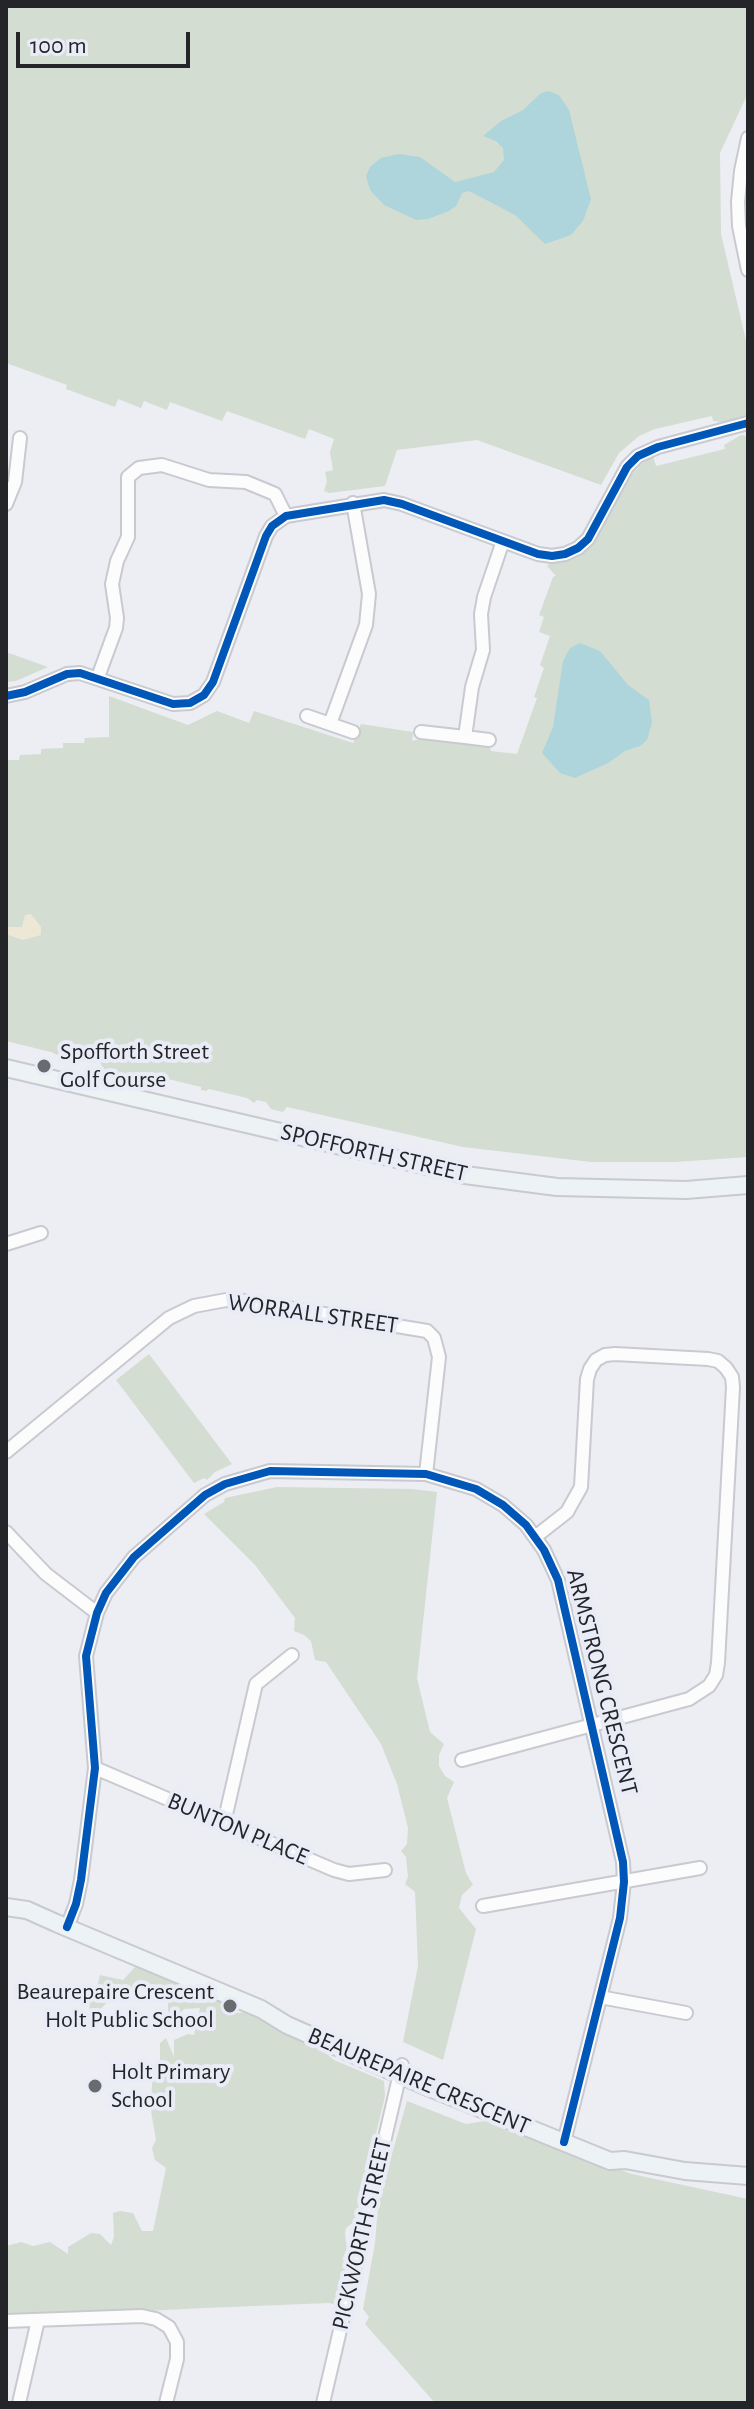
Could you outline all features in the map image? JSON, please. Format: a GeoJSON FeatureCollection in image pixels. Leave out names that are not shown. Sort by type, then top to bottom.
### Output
{"type":"FeatureCollection","features":[{"type":"Feature","properties":{"kind":"street"},"geometry":{"type":"LineString","coordinates":[[748,138],[738,202],[739,226],[748,270]]}},
{"type":"Feature","properties":{"kind":"street"},"geometry":{"type":"LineString","coordinates":[[6,696],[25,692],[67,674],[80,673],[173,704],[190,703],[204,695],[213,682],[266,536],[272,526],[286,516],[375,500],[402,504],[538,554],[565,554],[588,539],[627,467],[638,456],[658,447],[746,426]]}},
{"type":"Feature","properties":{"kind":"street"},"geometry":{"type":"LineString","coordinates":[[6,504],[15,482],[20,438]]}},
{"type":"Feature","properties":{"kind":"street"},"geometry":{"type":"LineString","coordinates":[[98,677],[116,628],[112,584],[114,568],[128,537],[128,477],[139,468],[162,465],[209,480],[246,482],[275,494],[286,516]]}},
{"type":"Feature","properties":{"kind":"street"},"geometry":{"type":"LineString","coordinates":[[330,724],[366,625],[369,594],[353,503]]}},
{"type":"Feature","properties":{"kind":"street"},"geometry":{"type":"LineString","coordinates":[[465,737],[472,687],[483,650],[481,614],[484,597],[503,541]]}},
{"type":"Feature","properties":{"kind":"street"},"geometry":{"type":"LineString","coordinates":[[307,716],[353,732]]}},
{"type":"Feature","properties":{"kind":"street"},"geometry":{"type":"LineString","coordinates":[[421,732],[489,740]]}},
{"type":"Feature","properties":{"kind":"street","name":"SPOFFORTH STREET"},"geometry":{"type":"LineString","coordinates":[[6,1068],[465,1175],[557,1187],[686,1190],[748,1185]]}},
{"type":"Feature","properties":{"kind":"street"},"geometry":{"type":"LineString","coordinates":[[6,1244],[41,1233]]}},
{"type":"Feature","properties":{"kind":"street","name":"WORRALL STREET"},"geometry":{"type":"LineString","coordinates":[[6,1452],[169,1318],[194,1306],[236,1300],[427,1331],[434,1338],[439,1357],[426,1474]]}},
{"type":"Feature","properties":{"kind":"street"},"geometry":{"type":"LineString","coordinates":[[462,1760],[689,1699],[709,1686],[716,1675],[733,1387],[732,1377],[726,1368],[708,1359],[615,1354],[596,1360],[587,1379],[582,1478],[578,1496],[567,1512],[535,1537]]}},
{"type":"Feature","properties":{"kind":"street","name":"ARMSTRONG CRESCENT"},"geometry":{"type":"LineString","coordinates":[[67,1927],[81,1880],[95,1768],[86,1656],[97,1613],[106,1593],[134,1557],[205,1495],[225,1484],[270,1471],[426,1474],[460,1482],[491,1496],[515,1515],[535,1537],[558,1580],[621,1844],[624,1882],[620,1918],[565,2137]]}},
{"type":"Feature","properties":{"kind":"street"},"geometry":{"type":"LineString","coordinates":[[6,1532],[46,1574],[97,1613]]}},
{"type":"Feature","properties":{"kind":"street"},"geometry":{"type":"LineString","coordinates":[[224,1823],[256,1684],[292,1655]]}},
{"type":"Feature","properties":{"kind":"street","name":"BUNTON PLACE"},"geometry":{"type":"LineString","coordinates":[[95,1768],[334,1870],[349,1874],[385,1870]]}},
{"type":"Feature","properties":{"kind":"street"},"geometry":{"type":"LineString","coordinates":[[483,1906],[700,1868]]}},
{"type":"Feature","properties":{"kind":"street","name":"BEAUREPAIRE CRESCENT"},"geometry":{"type":"LineString","coordinates":[[6,1894],[27,1910],[565,2137],[610,2161],[625,2160],[685,2171],[748,2176]]}},
{"type":"Feature","properties":{"kind":"street","name":"BEAUREPAIRE CRESCENT"},"geometry":{"type":"LineString","coordinates":[[6,1907],[27,1910]]}},
{"type":"Feature","properties":{"kind":"street"},"geometry":{"type":"LineString","coordinates":[[600,1997],[686,2013]]}},
{"type":"Feature","properties":{"kind":"street","name":"PICKWORTH STREET"},"geometry":{"type":"LineString","coordinates":[[323,2403],[401,2070]]}},
{"type":"Feature","properties":{"kind":"street"},"geometry":{"type":"LineString","coordinates":[[6,2321],[142,2316],[156,2319],[169,2327],[177,2342],[177,2359],[166,2403]]}},
{"type":"Feature","properties":{"kind":"street"},"geometry":{"type":"LineString","coordinates":[[19,2403],[38,2320]]}},
{"type":"Feature","properties":{"kind":"shaded area"},"geometry":{"type":"Polygon","coordinates":[[[6,6],[748,6],[748,93],[720,153],[721,234],[748,349],[746,417],[737,422],[722,422],[713,421],[712,416],[655,429],[639,436],[619,453],[601,485],[477,440],[397,450],[385,486],[329,493],[324,491],[327,482],[325,472],[333,470],[330,452],[334,439],[309,429],[305,439],[227,411],[222,421],[170,402],[167,410],[144,401],[141,408],[118,399],[115,407],[66,389],[67,385],[6,363],[6,6]]]}},
{"type":"Feature","properties":{"kind":"shaded area"},"geometry":{"type":"Polygon","coordinates":[[[741,435],[748,436],[748,1157],[675,1162],[591,1162],[463,1147],[287,1107],[283,1112],[271,1109],[266,1102],[257,1100],[254,1103],[247,1098],[201,1090],[201,1087],[143,1073],[137,1077],[116,1073],[105,1070],[100,1063],[67,1060],[51,1052],[6,1041],[6,760],[19,760],[20,755],[41,754],[41,749],[63,748],[63,743],[84,743],[85,738],[109,737],[109,696],[188,725],[217,711],[249,723],[254,711],[353,743],[361,724],[413,732],[412,741],[429,736],[517,754],[537,698],[534,697],[544,668],[540,665],[550,636],[539,632],[544,617],[539,615],[556,576],[547,566],[553,561],[574,556],[626,480],[647,459],[653,456],[656,466],[725,449],[724,445],[741,435]]]}},
{"type":"Feature","properties":{"kind":"shaded area"},"geometry":{"type":"Polygon","coordinates":[[[6,652],[48,667],[16,681],[6,682],[6,652]]]}},
{"type":"Feature","properties":{"kind":"shaded area"},"geometry":{"type":"Polygon","coordinates":[[[149,1354],[232,1464],[215,1472],[207,1480],[204,1478],[194,1483],[116,1380],[149,1354]]]}},
{"type":"Feature","properties":{"kind":"shaded area"},"geometry":{"type":"Polygon","coordinates":[[[277,1487],[437,1492],[417,1678],[430,1732],[444,1744],[439,1755],[439,1766],[445,1776],[454,1782],[447,1798],[466,1873],[473,1885],[462,1895],[459,1908],[476,1929],[443,2060],[403,2042],[418,1966],[415,1892],[405,1884],[408,1877],[406,1857],[401,1851],[407,1844],[408,1828],[397,1784],[381,1744],[326,1662],[315,1660],[311,1641],[294,1631],[295,1618],[255,1565],[204,1514],[224,1502],[225,1498],[277,1487]]]}},
{"type":"Feature","properties":{"kind":"shaded area"},"geometry":{"type":"Polygon","coordinates":[[[136,1966],[148,1966],[184,1981],[196,1995],[208,1997],[213,1993],[226,1999],[221,2009],[234,2013],[249,2012],[288,2035],[318,2047],[334,2060],[384,2081],[385,2096],[355,2221],[346,2228],[347,2248],[342,2260],[353,2259],[341,2306],[329,2303],[6,2318],[6,2246],[21,2242],[33,2246],[50,2242],[68,2254],[68,2247],[91,2233],[100,2234],[111,2245],[114,2237],[113,2213],[120,2211],[133,2213],[142,2231],[153,2231],[166,2168],[155,2160],[152,2148],[156,2140],[151,2111],[152,2083],[160,2067],[160,2043],[166,2038],[174,2057],[174,2040],[188,2034],[194,2035],[200,2008],[184,2009],[177,2017],[168,2011],[168,1995],[141,1986],[122,1997],[110,1999],[98,2012],[89,2010],[100,1975],[123,1980],[136,1966]]]}},
{"type":"Feature","properties":{"kind":"shaded area"},"geometry":{"type":"Polygon","coordinates":[[[407,2101],[466,2124],[484,2121],[632,2174],[748,2199],[748,2403],[435,2403],[365,2324],[369,2317],[363,2309],[375,2243],[378,2203],[407,2101]]]}},
{"type":"Feature","properties":{"kind":"sand"},"geometry":{"type":"Polygon","coordinates":[[[31,914],[41,927],[41,935],[23,940],[6,934],[6,927],[22,927],[25,915],[31,914]]]}},
{"type":"Feature","properties":{"kind":"water"},"geometry":{"type":"Polygon","coordinates":[[[549,91],[559,95],[569,110],[591,199],[583,221],[571,235],[545,244],[515,215],[469,191],[462,193],[456,206],[449,211],[416,220],[384,205],[370,190],[366,176],[370,167],[381,158],[399,154],[420,157],[455,182],[494,172],[504,160],[503,148],[496,141],[483,136],[501,121],[523,110],[541,93],[549,91]]]}},
{"type":"Feature","properties":{"kind":"water"},"geometry":{"type":"Polygon","coordinates":[[[580,643],[600,651],[628,685],[649,700],[652,723],[647,740],[640,746],[575,778],[560,773],[542,753],[553,727],[563,661],[570,648],[580,643]]]}},
{"type":"Feature","properties":{"kind":"cycle path"},"geometry":{"type":"LineString","coordinates":[[6,696],[25,692],[67,674],[80,673],[173,704],[190,703],[204,695],[213,682],[266,536],[272,526],[286,516],[384,500],[538,554],[565,554],[588,539],[627,467],[638,456],[658,447],[748,423]]}},
{"type":"Feature","properties":{"kind":"cycle path"},"geometry":{"type":"LineString","coordinates":[[67,1927],[81,1880],[95,1768],[86,1656],[97,1613],[106,1593],[134,1557],[205,1495],[225,1484],[270,1471],[426,1474],[476,1489],[503,1505],[526,1525],[544,1550],[558,1580],[623,1862],[620,1918],[564,2142]]}},
{"type":"Feature","properties":{"kind":"place","name":"Spofforth Street Golf Course"},"geometry":{"type":"Point","coordinates":[44,1066]}},
{"type":"Feature","properties":{"kind":"place","name":"Beaurepaire Crescent Holt Public School"},"geometry":{"type":"Point","coordinates":[230,2006]}},
{"type":"Feature","properties":{"kind":"place","name":"Holt Primary School"},"geometry":{"type":"Point","coordinates":[95,2086]}}]}
